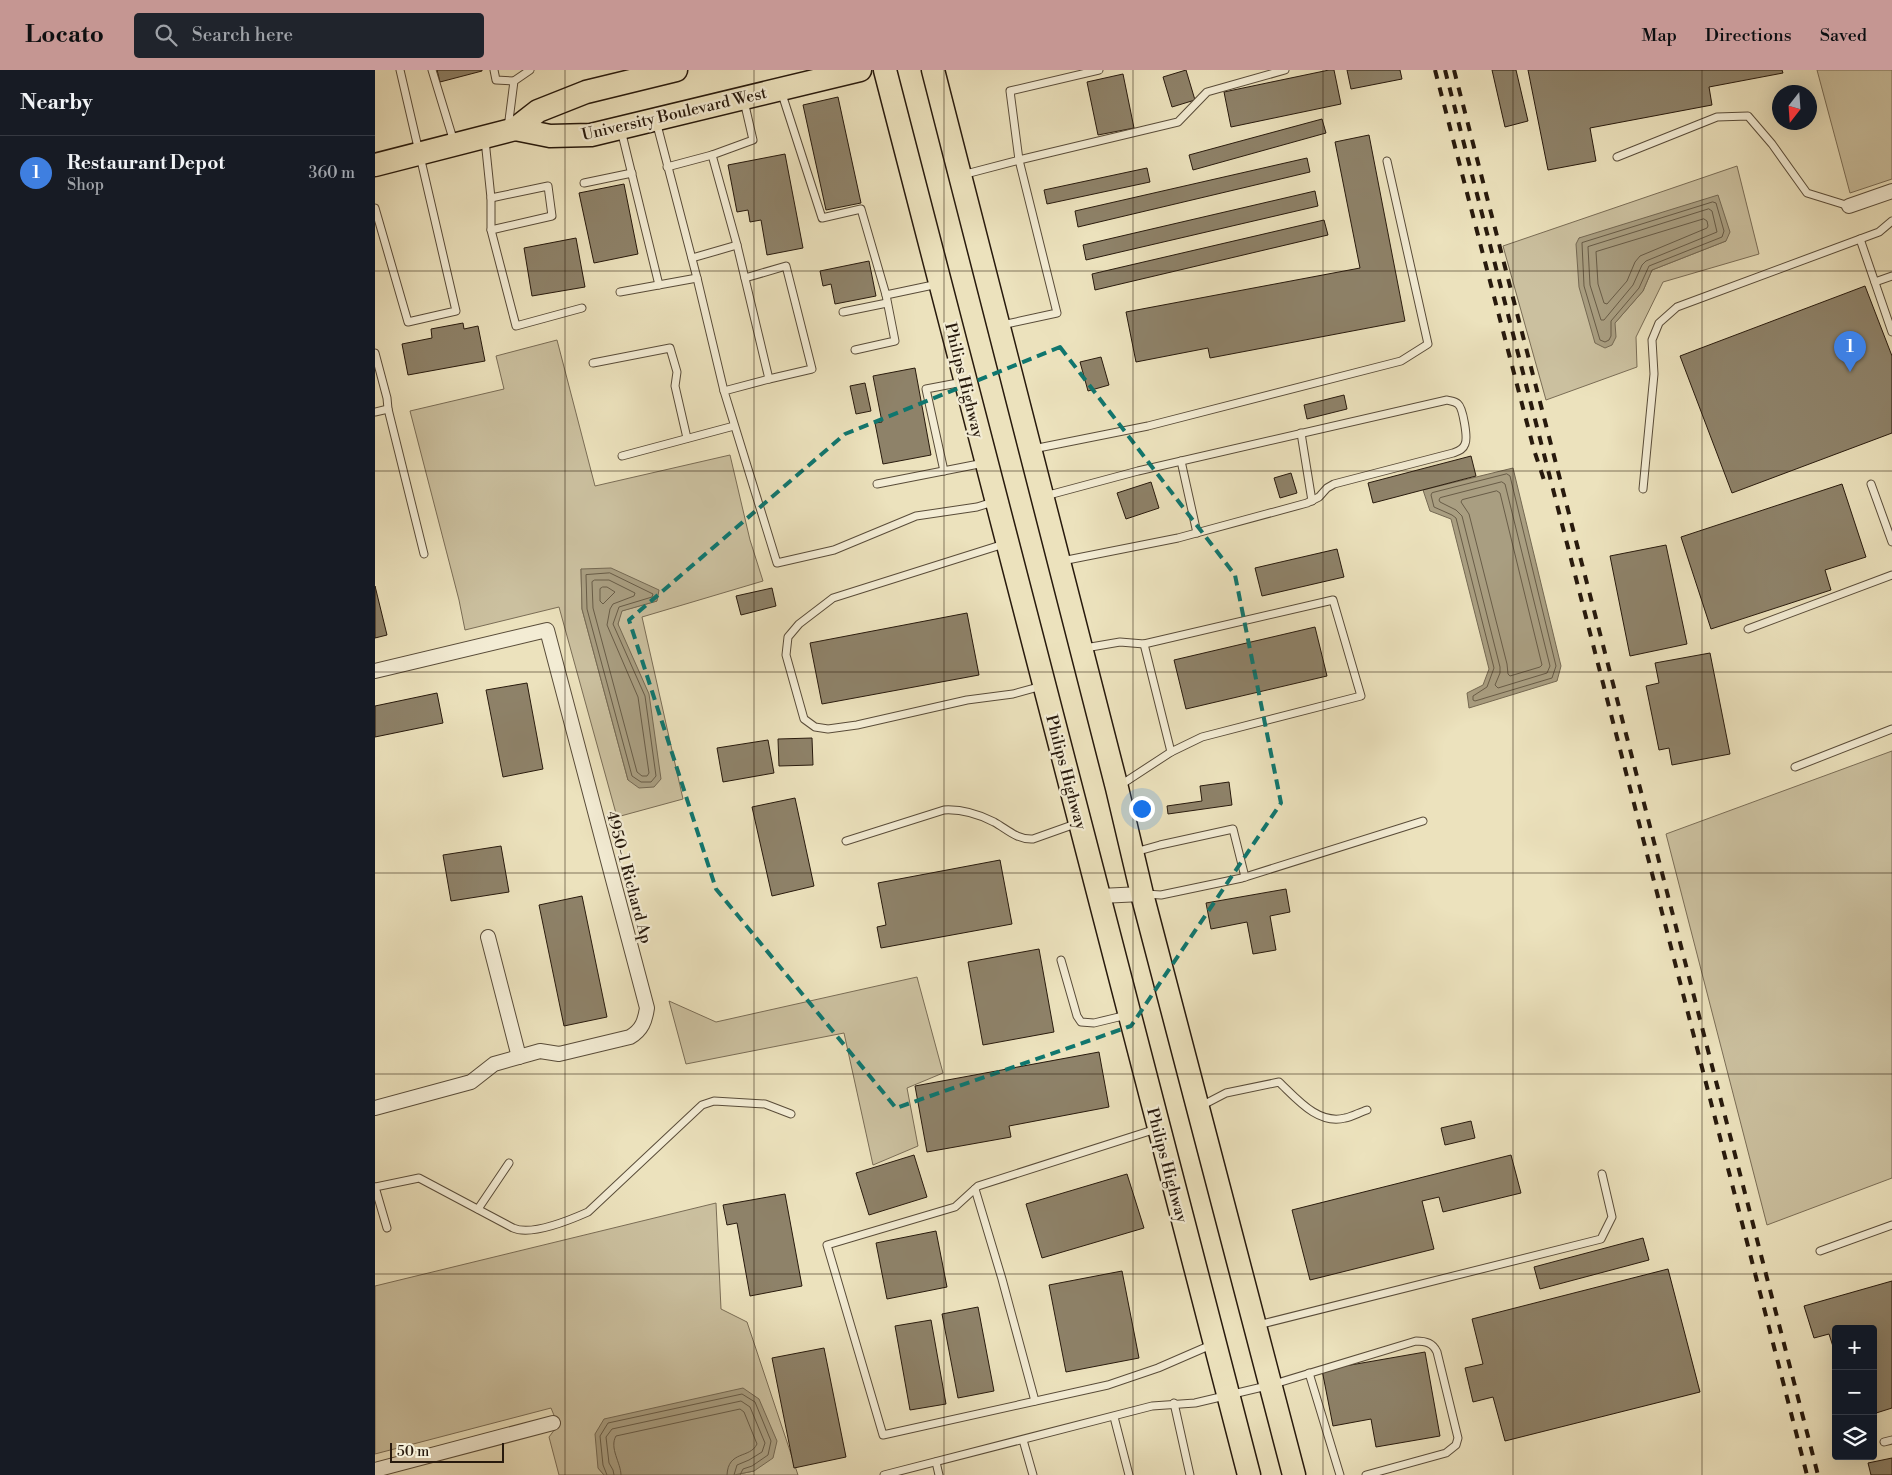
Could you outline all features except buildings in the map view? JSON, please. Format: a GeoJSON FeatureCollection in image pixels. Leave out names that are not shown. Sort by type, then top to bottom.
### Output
{"type":"FeatureCollection","features":[{"type":"Feature","properties":{"kind":"main road","name":"University Boulevard West"},"geometry":{"type":"LineString","coordinates":[[375,165],[511,130],[538,111],[586,92],[636,75],[676,70]]}},
{"type":"Feature","properties":{"kind":"main road","name":"University Boulevard West"},"geometry":{"type":"LineString","coordinates":[[511,130],[550,136],[591,135],[860,70]]}},
{"type":"Feature","properties":{"kind":"main road","name":"Philips Highway"},"geometry":{"type":"LineString","coordinates":[[885,70],[1249,1475]]}},
{"type":"Feature","properties":{"kind":"main road"},"geometry":{"type":"LineString","coordinates":[[933,70],[1082,648],[1142,894],[1294,1475]]}},
{"type":"Feature","properties":{"kind":"street"},"geometry":{"type":"LineString","coordinates":[[1849,206],[1892,191]]}},
{"type":"Feature","properties":{"kind":"street","name":"4950-1 Richard Ap"},"geometry":{"type":"LineString","coordinates":[[375,670],[547,630],[647,1008],[643,1026],[630,1036],[559,1054],[540,1051],[494,1064],[471,1082],[375,1108]]}},
{"type":"Feature","properties":{"kind":"street"},"geometry":{"type":"LineString","coordinates":[[1100,896],[1142,894]]}},
{"type":"Feature","properties":{"kind":"street"},"geometry":{"type":"LineString","coordinates":[[488,938],[519,1057]]}},
{"type":"Feature","properties":{"kind":"street"},"geometry":{"type":"LineString","coordinates":[[375,1470],[553,1423]]}},
{"type":"Feature","properties":{"kind":"lane"},"geometry":{"type":"LineString","coordinates":[[375,208],[408,322],[456,311],[400,70]]}},
{"type":"Feature","properties":{"kind":"lane"},"geometry":{"type":"LineString","coordinates":[[432,70],[455,144]]}},
{"type":"Feature","properties":{"kind":"lane"},"geometry":{"type":"LineString","coordinates":[[494,70],[496,80],[514,82],[530,70]]}},
{"type":"Feature","properties":{"kind":"lane"},"geometry":{"type":"LineString","coordinates":[[999,326],[1057,313],[1019,160],[1010,91],[1099,70]]}},
{"type":"Feature","properties":{"kind":"lane"},"geometry":{"type":"LineString","coordinates":[[959,175],[1178,122],[1207,92],[1285,70]]}},
{"type":"Feature","properties":{"kind":"lane"},"geometry":{"type":"LineString","coordinates":[[511,130],[514,82]]}},
{"type":"Feature","properties":{"kind":"lane"},"geometry":{"type":"LineString","coordinates":[[780,90],[821,218],[861,209],[887,299],[895,341],[855,350]]}},
{"type":"Feature","properties":{"kind":"lane"},"geometry":{"type":"LineString","coordinates":[[667,167],[753,140],[743,98]]}},
{"type":"Feature","properties":{"kind":"lane"},"geometry":{"type":"LineString","coordinates":[[1617,157],[1717,117],[1748,116],[1772,144],[1807,193],[1849,206]]}},
{"type":"Feature","properties":{"kind":"lane"},"geometry":{"type":"LineString","coordinates":[[655,119],[692,258],[724,391],[777,563],[834,550],[916,516],[977,507],[996,500]]}},
{"type":"Feature","properties":{"kind":"lane"},"geometry":{"type":"LineString","coordinates":[[620,128],[659,285]]}},
{"type":"Feature","properties":{"kind":"lane"},"geometry":{"type":"LineString","coordinates":[[485,137],[491,198],[491,230],[516,326],[582,308]]}},
{"type":"Feature","properties":{"kind":"lane"},"geometry":{"type":"LineString","coordinates":[[712,154],[737,245],[769,379]]}},
{"type":"Feature","properties":{"kind":"lane"},"geometry":{"type":"LineString","coordinates":[[1031,450],[1148,426],[1401,361],[1428,344],[1387,161]]}},
{"type":"Feature","properties":{"kind":"lane"},"geometry":{"type":"LineString","coordinates":[[584,183],[632,173]]}},
{"type":"Feature","properties":{"kind":"lane"},"geometry":{"type":"LineString","coordinates":[[491,198],[548,186],[552,216],[491,230]]}},
{"type":"Feature","properties":{"kind":"lane"},"geometry":{"type":"LineString","coordinates":[[1643,489],[1654,374],[1652,340],[1659,323],[1677,307],[1879,232],[1892,221]]}},
{"type":"Feature","properties":{"kind":"lane"},"geometry":{"type":"LineString","coordinates":[[1860,239],[1892,332]]}},
{"type":"Feature","properties":{"kind":"lane"},"geometry":{"type":"LineString","coordinates":[[692,258],[737,245]]}},
{"type":"Feature","properties":{"kind":"lane"},"geometry":{"type":"LineString","coordinates":[[724,391],[812,369],[786,266],[745,278]]}},
{"type":"Feature","properties":{"kind":"lane"},"geometry":{"type":"LineString","coordinates":[[1875,282],[1892,276]]}},
{"type":"Feature","properties":{"kind":"lane"},"geometry":{"type":"LineString","coordinates":[[620,292],[697,278]]}},
{"type":"Feature","properties":{"kind":"lane"},"geometry":{"type":"LineString","coordinates":[[843,312],[941,284]]}},
{"type":"Feature","properties":{"kind":"lane"},"geometry":{"type":"LineString","coordinates":[[593,363],[669,348],[677,372],[675,386],[687,438]]}},
{"type":"Feature","properties":{"kind":"lane"},"geometry":{"type":"LineString","coordinates":[[375,353],[424,554]]}},
{"type":"Feature","properties":{"kind":"lane"},"geometry":{"type":"LineString","coordinates":[[944,471],[926,390],[966,381]]}},
{"type":"Feature","properties":{"kind":"lane"},"geometry":{"type":"LineString","coordinates":[[1043,496],[1181,461],[1447,400],[1459,404],[1461,409],[1466,437],[1466,443],[1462,450],[1334,484],[1312,501],[1197,533],[1059,562]]}},
{"type":"Feature","properties":{"kind":"lane"},"geometry":{"type":"LineString","coordinates":[[375,412],[388,409]]}},
{"type":"Feature","properties":{"kind":"lane"},"geometry":{"type":"LineString","coordinates":[[622,456],[734,426]]}},
{"type":"Feature","properties":{"kind":"lane"},"geometry":{"type":"LineString","coordinates":[[1301,433],[1312,501]]}},
{"type":"Feature","properties":{"kind":"lane"},"geometry":{"type":"LineString","coordinates":[[1181,461],[1197,533]]}},
{"type":"Feature","properties":{"kind":"lane"},"geometry":{"type":"LineString","coordinates":[[877,484],[987,462]]}},
{"type":"Feature","properties":{"kind":"lane"},"geometry":{"type":"LineString","coordinates":[[1871,484],[1892,542]]}},
{"type":"Feature","properties":{"kind":"lane"},"geometry":{"type":"LineString","coordinates":[[1007,543],[833,598],[799,624],[788,637],[787,659],[804,719],[820,729],[857,725],[967,700],[1013,694],[1045,685]]}},
{"type":"Feature","properties":{"kind":"lane"},"geometry":{"type":"LineString","coordinates":[[1748,629],[1892,575]]}},
{"type":"Feature","properties":{"kind":"lane"},"geometry":{"type":"LineString","coordinates":[[1082,648],[1120,642],[1144,644],[1333,600],[1361,696],[1202,737],[1171,752],[1117,788]]}},
{"type":"Feature","properties":{"kind":"lane"},"geometry":{"type":"LineString","coordinates":[[1144,644],[1171,752]]}},
{"type":"Feature","properties":{"kind":"lane"},"geometry":{"type":"LineString","coordinates":[[1795,767],[1892,729]]}},
{"type":"Feature","properties":{"kind":"lane"},"geometry":{"type":"LineString","coordinates":[[847,841],[944,810],[954,809],[977,814],[1015,836],[1027,839],[1033,839],[1081,823]]}},
{"type":"Feature","properties":{"kind":"lane"},"geometry":{"type":"LineString","coordinates":[[1142,894],[1161,895],[1245,877],[1423,821]]}},
{"type":"Feature","properties":{"kind":"lane"},"geometry":{"type":"LineString","coordinates":[[1133,853],[1233,829],[1245,877]]}},
{"type":"Feature","properties":{"kind":"lane"},"geometry":{"type":"LineString","coordinates":[[1061,960],[1077,1016],[1081,1022],[1094,1023],[1130,1014]]}},
{"type":"Feature","properties":{"kind":"lane"},"geometry":{"type":"LineString","coordinates":[[1198,1107],[1226,1093],[1279,1082],[1303,1105],[1324,1119],[1344,1119],[1367,1110]]}},
{"type":"Feature","properties":{"kind":"lane"},"geometry":{"type":"LineString","coordinates":[[387,1228],[375,1187],[419,1178],[519,1231],[526,1231],[569,1221],[588,1212],[702,1105],[714,1101],[765,1104],[791,1114]]}},
{"type":"Feature","properties":{"kind":"lane"},"geometry":{"type":"LineString","coordinates":[[1159,1128],[978,1186],[955,1207],[827,1245],[883,1435],[1108,1384],[1158,1368],[1215,1343]]}},
{"type":"Feature","properties":{"kind":"lane"},"geometry":{"type":"LineString","coordinates":[[478,1208],[509,1163]]}},
{"type":"Feature","properties":{"kind":"lane"},"geometry":{"type":"LineString","coordinates":[[1255,1326],[1601,1238],[1612,1217],[1603,1174]]}},
{"type":"Feature","properties":{"kind":"lane"},"geometry":{"type":"LineString","coordinates":[[975,1189],[1035,1401]]}},
{"type":"Feature","properties":{"kind":"lane"},"geometry":{"type":"LineString","coordinates":[[1820,1251],[1892,1225]]}},
{"type":"Feature","properties":{"kind":"lane"},"geometry":{"type":"LineString","coordinates":[[884,1475],[1152,1406],[1195,1403],[1271,1385],[1417,1341],[1429,1343],[1435,1347],[1458,1438],[1456,1445],[1446,1453],[1366,1475]]}},
{"type":"Feature","properties":{"kind":"lane"},"geometry":{"type":"LineString","coordinates":[[1309,1373],[1340,1475]]}},
{"type":"Feature","properties":{"kind":"lane"},"geometry":{"type":"LineString","coordinates":[[1174,1403],[1190,1475]]}},
{"type":"Feature","properties":{"kind":"lane"},"geometry":{"type":"LineString","coordinates":[[1114,1417],[1129,1475]]}},
{"type":"Feature","properties":{"kind":"lane"},"geometry":{"type":"LineString","coordinates":[[1023,1440],[1033,1475]]}},
{"type":"Feature","properties":{"kind":"lane"},"geometry":{"type":"LineString","coordinates":[[1884,1442],[1892,1440]]}},
{"type":"Feature","properties":{"kind":"lane"},"geometry":{"type":"LineString","coordinates":[[935,1462],[939,1475]]}},
{"type":"Feature","properties":{"kind":"highlighted area"},"geometry":{"type":"Polygon","coordinates":[[[1060,347],[1235,575],[1281,803],[1131,1026],[896,1108],[716,889],[629,620],[845,434],[1060,347]]]}},
{"type":"Feature","properties":{"kind":"shaded area"},"geometry":{"type":"Polygon","coordinates":[[[1817,70],[1892,70],[1892,179],[1850,193],[1817,70]]]}},
{"type":"Feature","properties":{"kind":"shaded area"},"geometry":{"type":"Polygon","coordinates":[[[1737,166],[1759,254],[1663,282],[1636,337],[1637,367],[1546,400],[1503,246],[1737,166]],[[1579,238],[1615,323],[1643,291],[1652,270],[1726,241],[1579,238]]]}},
{"type":"Feature","properties":{"kind":"shaded area"},"geometry":{"type":"Polygon","coordinates":[[[557,340],[595,486],[730,455],[750,540],[763,581],[642,617],[683,799],[617,817],[559,607],[465,630],[410,411],[504,389],[496,356],[557,340]],[[581,569],[582,609],[628,780],[618,624],[621,611],[657,601],[581,569]]]}},
{"type":"Feature","properties":{"kind":"shaded area"},"geometry":{"type":"Polygon","coordinates":[[[1892,751],[1892,1178],[1767,1225],[1666,834],[1892,751]]]}},
{"type":"Feature","properties":{"kind":"shaded area"},"geometry":{"type":"Polygon","coordinates":[[[917,977],[943,1073],[907,1088],[918,1146],[873,1165],[844,1033],[686,1064],[669,1001],[716,1022],[917,977]]]}},
{"type":"Feature","properties":{"kind":"shaded area"},"geometry":{"type":"Polygon","coordinates":[[[716,1203],[721,1309],[747,1322],[798,1475],[734,1475],[754,1471],[598,1468],[604,1475],[559,1475],[549,1437],[558,1425],[551,1408],[375,1454],[375,1286],[716,1203]]]}},
{"type":"Feature","properties":{"kind":"water"},"geometry":{"type":"Polygon","coordinates":[[[1718,195],[1730,232],[1726,241],[1652,270],[1643,291],[1615,323],[1616,337],[1612,345],[1605,348],[1595,343],[1579,287],[1576,244],[1579,238],[1718,195]]]}},
{"type":"Feature","properties":{"kind":"water"},"geometry":{"type":"Polygon","coordinates":[[[1513,468],[1561,666],[1557,681],[1469,708],[1467,693],[1483,685],[1489,669],[1451,519],[1430,511],[1423,490],[1513,468]]]}},
{"type":"Feature","properties":{"kind":"water"},"geometry":{"type":"Polygon","coordinates":[[[611,568],[659,590],[657,601],[622,611],[618,624],[649,694],[661,779],[654,787],[639,788],[628,780],[582,609],[581,569],[611,568]]]}},
{"type":"Feature","properties":{"kind":"water"},"geometry":{"type":"Polygon","coordinates":[[[743,1388],[759,1399],[777,1441],[773,1458],[754,1471],[734,1475],[604,1475],[598,1468],[595,1434],[604,1419],[743,1388]]]}},
{"type":"Feature","properties":{"kind":"railway"},"geometry":{"type":"LineString","coordinates":[[1435,70],[1534,450],[1545,483]]}},
{"type":"Feature","properties":{"kind":"railway"},"geometry":{"type":"LineString","coordinates":[[1445,70],[1807,1475]]}},
{"type":"Feature","properties":{"kind":"railway"},"geometry":{"type":"LineString","coordinates":[[1454,70],[1818,1475]]}},
{"type":"Feature","properties":{"kind":"place","name":"Restaurant Depot"},"geometry":{"type":"Point","coordinates":[1850,372]}}]}
